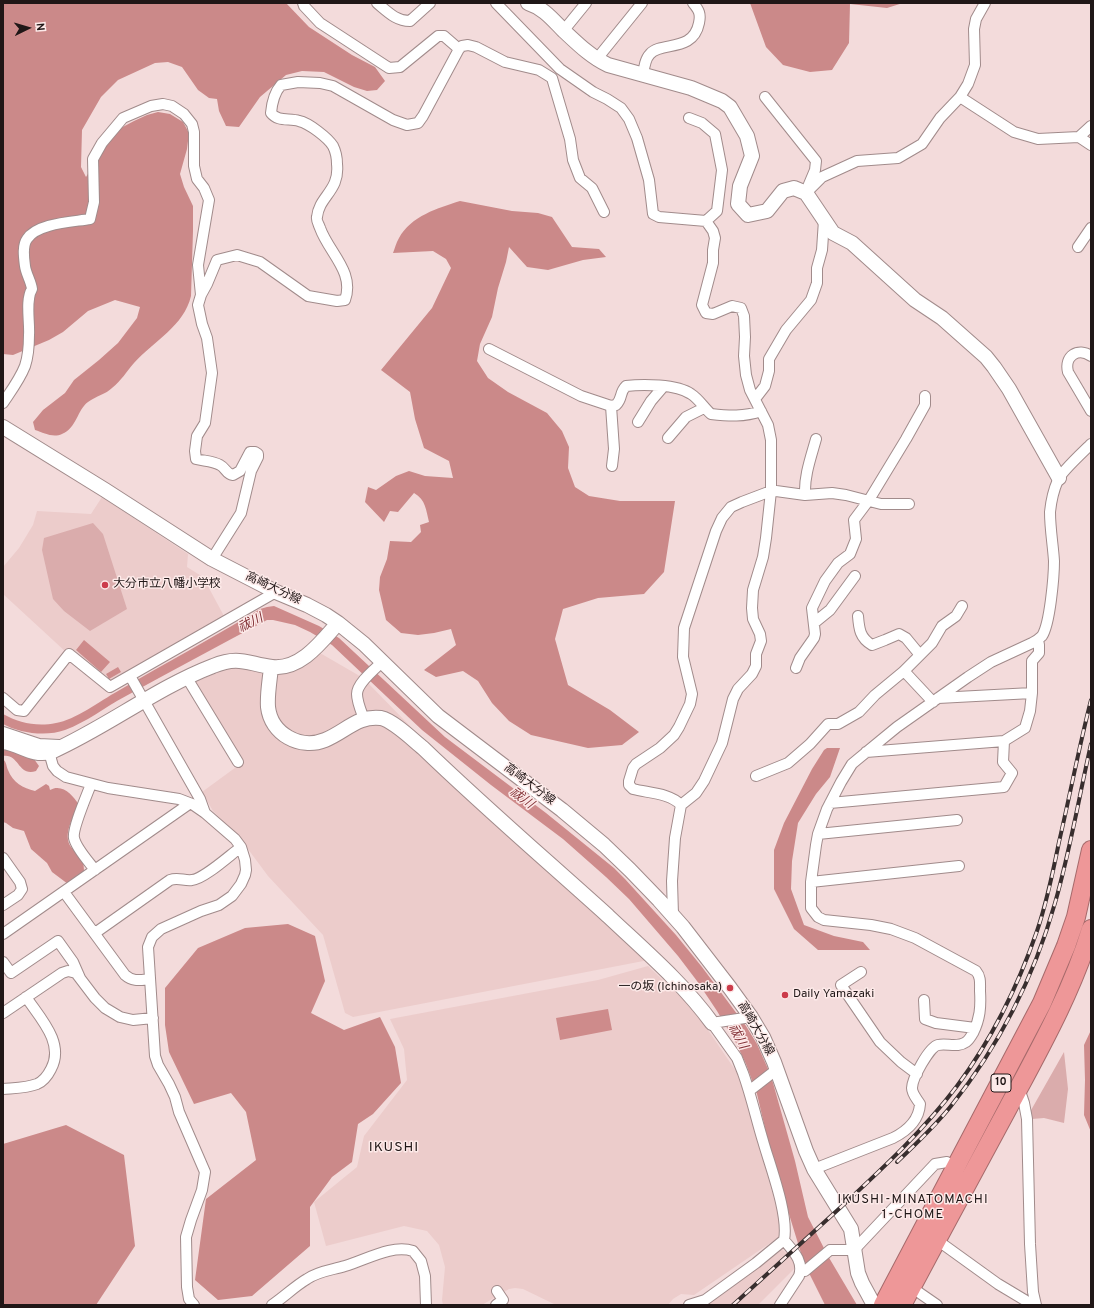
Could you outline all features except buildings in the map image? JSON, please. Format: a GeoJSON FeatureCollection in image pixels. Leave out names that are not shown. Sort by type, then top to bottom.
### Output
{"type":"FeatureCollection","features":[{"type":"Feature","properties":{"kind":"highway","name":"10"},"geometry":{"type":"LineString","coordinates":[[883,1305],[1033,1021],[1055,975],[1076,916],[1091,850]]}},
{"type":"Feature","properties":{"kind":"highway","name":"10"},"geometry":{"type":"LineString","coordinates":[[902,1305],[1019,1088],[1062,1004],[1091,930]]}},
{"type":"Feature","properties":{"kind":"street"},"geometry":{"type":"LineString","coordinates":[[303,3],[320,23],[388,68],[400,67],[438,36],[444,36],[459,49]]}},
{"type":"Feature","properties":{"kind":"street"},"geometry":{"type":"LineString","coordinates":[[377,3],[393,17],[403,21],[410,21],[430,3]]}},
{"type":"Feature","properties":{"kind":"street"},"geometry":{"type":"LineString","coordinates":[[496,3],[560,69],[593,92],[621,108],[629,119],[637,138],[649,180],[653,214],[659,217],[706,221],[717,211],[722,170],[715,134],[702,123],[689,118]]}},
{"type":"Feature","properties":{"kind":"street"},"geometry":{"type":"LineString","coordinates":[[530,3],[543,10],[596,60],[608,65],[691,88],[714,97],[730,107],[747,136],[752,156],[740,186],[738,204],[748,215],[767,211],[783,191],[794,188],[806,193],[833,233],[852,243],[915,300],[942,318],[986,357],[998,372],[1059,478]]}},
{"type":"Feature","properties":{"kind":"street"},"geometry":{"type":"LineString","coordinates":[[564,30],[586,3]]}},
{"type":"Feature","properties":{"kind":"street"},"geometry":{"type":"LineString","coordinates":[[596,60],[642,3]]}},
{"type":"Feature","properties":{"kind":"street"},"geometry":{"type":"LineString","coordinates":[[643,75],[646,60],[650,54],[655,50],[684,43],[698,28],[700,17],[699,10],[693,3]]}},
{"type":"Feature","properties":{"kind":"street"},"geometry":{"type":"LineString","coordinates":[[806,193],[822,177],[857,161],[898,158],[922,144],[940,118],[960,97],[968,84],[975,65],[974,29],[976,18],[985,3]]}},
{"type":"Feature","properties":{"kind":"street"},"geometry":{"type":"LineString","coordinates":[[212,559],[241,513],[251,471],[258,457],[258,454],[255,452],[250,452],[240,471],[231,475],[223,467],[217,464],[196,459],[195,451],[197,436],[205,422],[212,373],[208,338],[202,324],[198,305],[217,260],[237,255],[260,262],[308,296],[337,301],[345,300],[348,292],[345,272],[322,232],[316,217],[321,205],[337,181],[337,157],[332,146],[324,137],[307,124],[274,117],[271,113],[272,102],[276,90],[281,85],[298,82],[320,83],[334,86],[393,120],[407,125],[418,123],[423,116],[462,46],[468,44],[505,62],[539,70],[552,78],[570,139],[573,160],[580,178],[592,188],[604,212]]}},
{"type":"Feature","properties":{"kind":"street"},"geometry":{"type":"LineString","coordinates":[[552,78],[560,69]]}},
{"type":"Feature","properties":{"kind":"street"},"geometry":{"type":"LineString","coordinates":[[765,97],[816,161],[815,170],[806,193]]}},
{"type":"Feature","properties":{"kind":"street"},"geometry":{"type":"LineString","coordinates":[[960,97],[1014,132],[1038,139],[1079,137],[1091,145]]}},
{"type":"Feature","properties":{"kind":"street"},"geometry":{"type":"LineString","coordinates":[[3,403],[16,384],[25,365],[28,343],[29,302],[32,289],[32,283],[25,268],[24,250],[26,240],[34,231],[46,226],[90,219],[94,202],[93,159],[102,142],[123,118],[151,106],[163,104],[172,106],[184,114],[192,124],[194,132],[194,166],[197,179],[204,188],[209,200],[198,265],[201,295]]}},
{"type":"Feature","properties":{"kind":"street"},"geometry":{"type":"LineString","coordinates":[[1079,137],[1091,126]]}},
{"type":"Feature","properties":{"kind":"street"},"geometry":{"type":"LineString","coordinates":[[755,399],[766,386],[769,372],[769,359],[786,330],[811,300],[817,283],[817,268],[822,250],[824,220]]}},
{"type":"Feature","properties":{"kind":"street"},"geometry":{"type":"LineString","coordinates":[[673,915],[672,881],[675,838],[680,805],[696,794],[704,781],[722,743],[733,699],[738,689],[752,674],[756,666],[756,654],[761,638],[754,619],[752,608],[753,590],[764,551],[771,491],[771,440],[768,425],[750,390],[746,375],[744,356],[744,316],[741,308],[732,306],[713,314],[706,313],[702,305],[713,263],[715,238],[713,231],[706,221]]}},
{"type":"Feature","properties":{"kind":"street"},"geometry":{"type":"LineString","coordinates":[[1078,247],[1091,228]]}},
{"type":"Feature","properties":{"kind":"street"},"geometry":{"type":"LineString","coordinates":[[489,349],[582,396],[611,406],[616,405],[620,401],[622,391],[626,386],[640,384],[680,388],[696,397],[704,408],[711,414],[735,416],[750,415],[762,411]]}},
{"type":"Feature","properties":{"kind":"street"},"geometry":{"type":"LineString","coordinates":[[1091,356],[1088,353],[1073,353],[1066,367],[1091,411]]}},
{"type":"Feature","properties":{"kind":"street"},"geometry":{"type":"LineString","coordinates":[[638,422],[651,401],[663,387]]}},
{"type":"Feature","properties":{"kind":"street"},"geometry":{"type":"LineString","coordinates":[[796,668],[800,658],[814,638],[815,634],[812,608],[825,581],[838,563],[850,554],[856,539],[854,520],[869,500],[903,445],[925,405],[926,396]]}},
{"type":"Feature","properties":{"kind":"street"},"geometry":{"type":"LineString","coordinates":[[611,406],[614,448],[612,466]]}},
{"type":"Feature","properties":{"kind":"street"},"geometry":{"type":"LineString","coordinates":[[668,438],[686,417],[704,408]]}},
{"type":"Feature","properties":{"kind":"street","name":"高崎大分線"},"geometry":{"type":"LineString","coordinates":[[3,427],[118,498],[212,559],[276,592],[326,615],[335,626],[364,644],[380,663],[438,716],[550,800],[604,845],[635,874],[673,915],[714,966],[747,1017],[763,1037],[774,1071],[814,1169],[851,1229],[856,1263],[860,1278],[874,1305]]}},
{"type":"Feature","properties":{"kind":"street"},"geometry":{"type":"LineString","coordinates":[[805,495],[808,468],[816,439]]}},
{"type":"Feature","properties":{"kind":"street"},"geometry":{"type":"LineString","coordinates":[[814,1169],[903,1133],[913,1122],[920,1110],[920,1104],[912,1093],[912,1087],[930,1050],[938,1045],[964,1044],[978,1022],[981,1010],[980,979],[979,974],[976,971],[915,938],[891,929],[818,918],[811,908],[811,882],[818,834],[830,803],[852,764],[935,700],[990,662],[1038,640],[1044,630],[1049,615],[1054,562],[1050,511],[1059,478],[1091,444]]}},
{"type":"Feature","properties":{"kind":"street"},"geometry":{"type":"LineString","coordinates":[[680,805],[678,802],[663,796],[633,789],[629,785],[630,774],[636,764],[654,753],[674,735],[690,704],[692,694],[683,657],[685,622],[718,524],[726,512],[731,507],[771,491],[805,495],[832,493],[869,500],[881,504],[909,504]]}},
{"type":"Feature","properties":{"kind":"street"},"geometry":{"type":"LineString","coordinates":[[814,623],[830,610],[855,576]]}},
{"type":"Feature","properties":{"kind":"street"},"geometry":{"type":"LineString","coordinates":[[3,698],[17,710],[24,711],[68,654],[110,687],[131,678],[276,592]]}},
{"type":"Feature","properties":{"kind":"street"},"geometry":{"type":"LineString","coordinates":[[756,776],[788,763],[810,744],[828,724],[838,724],[859,712],[875,695],[904,671],[932,643],[942,626],[956,616],[962,606]]}},
{"type":"Feature","properties":{"kind":"street"},"geometry":{"type":"LineString","coordinates":[[858,616],[859,628],[865,641],[872,645],[899,634],[906,638],[920,655]]}},
{"type":"Feature","properties":{"kind":"street"},"geometry":{"type":"LineString","coordinates":[[3,742],[32,752],[49,752],[65,745],[143,698],[214,665],[226,661],[240,660],[271,667],[279,667],[296,662],[311,651],[335,626]]}},
{"type":"Feature","properties":{"kind":"street"},"geometry":{"type":"LineString","coordinates":[[866,752],[1004,742],[1025,728],[1030,711],[1032,693],[1031,664],[1039,653],[1038,640]]}},
{"type":"Feature","properties":{"kind":"street"},"geometry":{"type":"LineString","coordinates":[[364,719],[357,696],[358,690],[362,683],[380,663]]}},
{"type":"Feature","properties":{"kind":"street"},"geometry":{"type":"LineString","coordinates":[[271,667],[268,706],[270,714],[279,730],[285,736],[294,741],[305,744],[324,741],[357,721],[376,718],[388,720],[423,748],[626,933],[680,985],[714,1022],[736,1058],[751,1090],[783,1213],[785,1233],[784,1240],[756,1263],[705,1300],[689,1305]]}},
{"type":"Feature","properties":{"kind":"street"},"geometry":{"type":"LineString","coordinates":[[904,671],[935,700],[1032,693]]}},
{"type":"Feature","properties":{"kind":"street"},"geometry":{"type":"LineString","coordinates":[[131,678],[200,799],[205,813]]}},
{"type":"Feature","properties":{"kind":"street"},"geometry":{"type":"LineString","coordinates":[[187,678],[238,762]]}},
{"type":"Feature","properties":{"kind":"street"},"geometry":{"type":"LineString","coordinates":[[3,732],[39,744],[53,746],[65,745]]}},
{"type":"Feature","properties":{"kind":"street"},"geometry":{"type":"LineString","coordinates":[[830,803],[1004,787],[1012,773],[1003,762],[1004,742]]}},
{"type":"Feature","properties":{"kind":"street"},"geometry":{"type":"LineString","coordinates":[[49,752],[51,764],[57,771],[66,777],[91,784],[179,799],[190,804],[205,813],[235,839],[241,847],[246,865],[245,875],[241,884],[229,899],[219,905],[166,926],[152,937],[148,947],[155,1056],[175,1097],[179,1112],[205,1172],[202,1190],[190,1220],[186,1237],[187,1287],[189,1299],[194,1305]]}},
{"type":"Feature","properties":{"kind":"street"},"geometry":{"type":"LineString","coordinates":[[91,784],[74,830],[73,838],[95,870]]}},
{"type":"Feature","properties":{"kind":"street"},"geometry":{"type":"LineString","coordinates":[[3,934],[190,804]]}},
{"type":"Feature","properties":{"kind":"street"},"geometry":{"type":"LineString","coordinates":[[818,834],[957,820]]}},
{"type":"Feature","properties":{"kind":"street"},"geometry":{"type":"LineString","coordinates":[[95,933],[170,880],[179,878],[192,880],[197,879],[241,847]]}},
{"type":"Feature","properties":{"kind":"street"},"geometry":{"type":"LineString","coordinates":[[3,858],[20,882],[22,889],[18,895],[3,905]]}},
{"type":"Feature","properties":{"kind":"street"},"geometry":{"type":"LineString","coordinates":[[811,882],[959,866]]}},
{"type":"Feature","properties":{"kind":"street"},"geometry":{"type":"LineString","coordinates":[[64,892],[128,977],[134,980],[150,979]]}},
{"type":"Feature","properties":{"kind":"street"},"geometry":{"type":"LineString","coordinates":[[3,962],[11,973],[58,941],[73,962],[80,978]]}},
{"type":"Feature","properties":{"kind":"street"},"geometry":{"type":"LineString","coordinates":[[3,1013],[62,973],[68,971],[76,973],[94,998],[112,1012],[126,1019],[133,1020],[153,1018]]}},
{"type":"Feature","properties":{"kind":"street"},"geometry":{"type":"LineString","coordinates":[[861,972],[841,985],[880,1042],[901,1062],[917,1074]]}},
{"type":"Feature","properties":{"kind":"street"},"geometry":{"type":"LineString","coordinates":[[3,1089],[37,1084],[48,1074],[55,1060],[56,1050],[53,1038],[26,998]]}},
{"type":"Feature","properties":{"kind":"street"},"geometry":{"type":"LineString","coordinates":[[924,1000],[925,1019],[936,1023],[975,1028]]}},
{"type":"Feature","properties":{"kind":"street"},"geometry":{"type":"LineString","coordinates":[[714,1022],[747,1017]]}},
{"type":"Feature","properties":{"kind":"street"},"geometry":{"type":"LineString","coordinates":[[751,1090],[774,1071]]}},
{"type":"Feature","properties":{"kind":"street"},"geometry":{"type":"LineString","coordinates":[[1019,1088],[1027,1119],[1030,1244],[1033,1292],[1036,1305]]}},
{"type":"Feature","properties":{"kind":"street"},"geometry":{"type":"LineString","coordinates":[[780,1305],[803,1271],[830,1250],[854,1250],[935,1164],[947,1162],[956,1167]]}},
{"type":"Feature","properties":{"kind":"street"},"geometry":{"type":"LineString","coordinates":[[784,1240],[798,1258],[803,1271]]}},
{"type":"Feature","properties":{"kind":"street"},"geometry":{"type":"LineString","coordinates":[[937,1240],[998,1284],[1033,1305]]}},
{"type":"Feature","properties":{"kind":"street"},"geometry":{"type":"LineString","coordinates":[[272,1305],[317,1273],[346,1266],[371,1256],[406,1248],[413,1251],[421,1261],[425,1276],[426,1305]]}},
{"type":"Feature","properties":{"kind":"street"},"geometry":{"type":"LineString","coordinates":[[912,1287],[937,1305]]}},
{"type":"Feature","properties":{"kind":"street"},"geometry":{"type":"LineString","coordinates":[[496,1305],[503,1300],[497,1291]]}},
{"type":"Feature","properties":{"kind":"shaded area"},"geometry":{"type":"Polygon","coordinates":[[[3,3],[286,3],[309,27],[352,55],[375,67],[385,81],[377,90],[367,91],[354,87],[324,72],[302,71],[286,75],[260,97],[239,127],[226,126],[219,111],[217,99],[209,98],[198,90],[182,67],[168,62],[155,63],[118,80],[101,97],[82,130],[81,167],[86,177],[108,141],[119,129],[147,115],[158,112],[170,114],[183,122],[189,133],[187,149],[180,174],[193,206],[191,296],[187,307],[175,325],[134,363],[115,385],[107,392],[84,405],[71,428],[59,435],[48,435],[35,430],[33,422],[43,410],[65,393],[74,380],[118,343],[137,318],[140,307],[115,300],[88,311],[63,332],[49,340],[13,355],[3,354],[3,3]]]}},
{"type":"Feature","properties":{"kind":"shaded area"},"geometry":{"type":"Polygon","coordinates":[[[750,3],[903,3],[887,8],[850,4],[849,43],[832,70],[810,72],[783,65],[766,47],[750,3]]]}},
{"type":"Feature","properties":{"kind":"shaded area"},"geometry":{"type":"Polygon","coordinates":[[[460,201],[512,211],[538,213],[552,217],[572,247],[599,249],[606,257],[583,260],[548,270],[527,267],[509,247],[492,317],[480,344],[477,361],[488,378],[508,392],[547,413],[562,431],[569,447],[568,468],[575,487],[589,496],[620,501],[675,501],[664,572],[644,594],[598,598],[563,609],[555,639],[568,685],[610,710],[639,732],[622,745],[588,748],[531,735],[509,721],[492,703],[478,681],[463,671],[436,677],[424,670],[456,645],[451,629],[418,635],[401,633],[386,620],[379,590],[380,577],[387,559],[390,541],[411,542],[421,532],[420,525],[429,522],[423,502],[414,493],[398,512],[390,511],[384,522],[365,502],[368,487],[376,490],[396,476],[409,471],[425,476],[453,478],[449,461],[424,448],[415,419],[410,392],[381,370],[432,308],[451,268],[446,259],[433,251],[393,253],[399,238],[410,224],[426,214],[460,201]]]}},
{"type":"Feature","properties":{"kind":"shaded area","name":"大分市立八幡小学校"},"geometry":{"type":"Polygon","coordinates":[[[102,497],[188,554],[187,567],[203,577],[224,616],[110,683],[71,649],[67,653],[3,594],[3,567],[19,548],[33,525],[37,511],[91,514],[102,497]]]}},
{"type":"Feature","properties":{"kind":"shaded area"},"geometry":{"type":"Polygon","coordinates":[[[93,523],[103,534],[127,609],[90,631],[64,611],[53,599],[42,550],[44,538],[93,523]]]}},
{"type":"Feature","properties":{"kind":"shaded area"},"geometry":{"type":"Polygon","coordinates":[[[320,653],[358,675],[369,684],[448,765],[659,958],[353,1017],[345,1013],[323,935],[268,876],[242,841],[213,811],[202,792],[243,762],[195,682],[225,669],[320,653]]]}},
{"type":"Feature","properties":{"kind":"shaded area"},"geometry":{"type":"Polygon","coordinates":[[[3,747],[34,759],[39,766],[36,771],[26,771],[12,758],[3,756],[3,747]]]}},
{"type":"Feature","properties":{"kind":"shaded area"},"geometry":{"type":"Polygon","coordinates":[[[827,748],[840,748],[830,777],[816,794],[798,823],[792,861],[791,889],[804,925],[834,936],[863,942],[870,950],[818,950],[794,929],[774,889],[774,850],[784,823],[812,769],[824,750],[827,748]]]}},
{"type":"Feature","properties":{"kind":"shaded area"},"geometry":{"type":"Polygon","coordinates":[[[3,759],[10,775],[16,782],[35,791],[46,784],[49,786],[50,790],[54,788],[63,789],[74,797],[79,805],[70,825],[68,836],[71,847],[82,859],[84,871],[68,884],[52,872],[47,863],[31,849],[24,831],[13,828],[3,822],[3,759]]]}},
{"type":"Feature","properties":{"kind":"shaded area"},"geometry":{"type":"Polygon","coordinates":[[[288,924],[315,936],[325,981],[311,1013],[344,1030],[380,1017],[395,1047],[401,1083],[373,1114],[358,1124],[352,1162],[332,1177],[310,1207],[310,1246],[252,1296],[218,1300],[195,1280],[206,1199],[256,1160],[246,1112],[231,1093],[194,1104],[169,1052],[165,1025],[165,988],[198,948],[245,928],[288,924]]]}},
{"type":"Feature","properties":{"kind":"shaded area"},"geometry":{"type":"Polygon","coordinates":[[[648,966],[687,1003],[710,1033],[740,1077],[778,1214],[780,1228],[779,1237],[694,1295],[681,1294],[673,1299],[668,1305],[556,1305],[523,1289],[515,1288],[509,1289],[482,1305],[443,1305],[442,1300],[445,1267],[439,1245],[427,1231],[404,1226],[326,1246],[314,1202],[357,1167],[364,1136],[407,1080],[404,1049],[390,1019],[598,980],[648,966]]]}},
{"type":"Feature","properties":{"kind":"shaded area"},"geometry":{"type":"Polygon","coordinates":[[[1064,1052],[1068,1089],[1064,1123],[1044,1118],[1032,1119],[1029,1117],[1030,1112],[1064,1052]]]}},
{"type":"Feature","properties":{"kind":"shaded area"},"geometry":{"type":"Polygon","coordinates":[[[66,1125],[124,1155],[135,1246],[96,1305],[3,1305],[3,1144],[66,1125]]]}},
{"type":"Feature","properties":{"kind":"shaded area"},"geometry":{"type":"Polygon","coordinates":[[[782,1249],[798,1265],[758,1305],[701,1305],[716,1298],[782,1249]]]}},
{"type":"Feature","properties":{"kind":"water","name":"祓川"},"geometry":{"type":"Polygon","coordinates":[[[274,606],[319,626],[339,638],[445,737],[546,813],[614,868],[676,935],[746,1026],[757,1044],[773,1083],[795,1161],[808,1217],[828,1256],[857,1305],[825,1305],[804,1263],[773,1162],[757,1094],[746,1064],[736,1043],[717,1011],[678,956],[629,899],[606,877],[563,839],[491,785],[422,730],[332,645],[295,625],[267,620],[126,696],[73,727],[58,732],[41,734],[17,730],[3,724],[3,714],[22,722],[42,725],[56,723],[71,718],[260,609],[274,606]]]}},
{"type":"Feature","properties":{"kind":"water"},"geometry":{"type":"Polygon","coordinates":[[[84,640],[110,662],[101,672],[76,650],[84,640]]]}},
{"type":"Feature","properties":{"kind":"water"},"geometry":{"type":"Polygon","coordinates":[[[118,667],[121,672],[109,679],[106,674],[118,667]]]}},
{"type":"Feature","properties":{"kind":"water"},"geometry":{"type":"Polygon","coordinates":[[[608,1009],[612,1030],[560,1040],[556,1018],[608,1009]]]}},
{"type":"Feature","properties":{"kind":"water"},"geometry":{"type":"Polygon","coordinates":[[[1091,1030],[1091,1132],[1084,1115],[1084,1045],[1091,1030]]]}},
{"type":"Feature","properties":{"kind":"railway"},"geometry":{"type":"LineString","coordinates":[[733,1305],[841,1207],[902,1149],[944,1103],[982,1050],[1013,992],[1030,952],[1041,920],[1050,887],[1091,700]]}},
{"type":"Feature","properties":{"kind":"railway"},"geometry":{"type":"LineString","coordinates":[[897,1162],[938,1121],[968,1083],[985,1059],[1026,984],[1037,958],[1055,903],[1070,844],[1091,744]]}},
{"type":"Feature","properties":{"kind":"place","name":"大分市立八幡小学校"},"geometry":{"type":"Point","coordinates":[105,585]}},
{"type":"Feature","properties":{"kind":"place","name":"一の坂 (Ichinosaka)"},"geometry":{"type":"Point","coordinates":[730,988]}},
{"type":"Feature","properties":{"kind":"place","name":"Daily Yamazaki"},"geometry":{"type":"Point","coordinates":[785,995]}},
{"type":"Feature","properties":{"kind":"district","name":"IKUSHI"},"geometry":{"type":"Point","coordinates":[394,1148]}},
{"type":"Feature","properties":{"kind":"district","name":"IKUSHI-MINATOMACHI 1-CHOME"},"geometry":{"type":"Point","coordinates":[913,1208]}}]}
